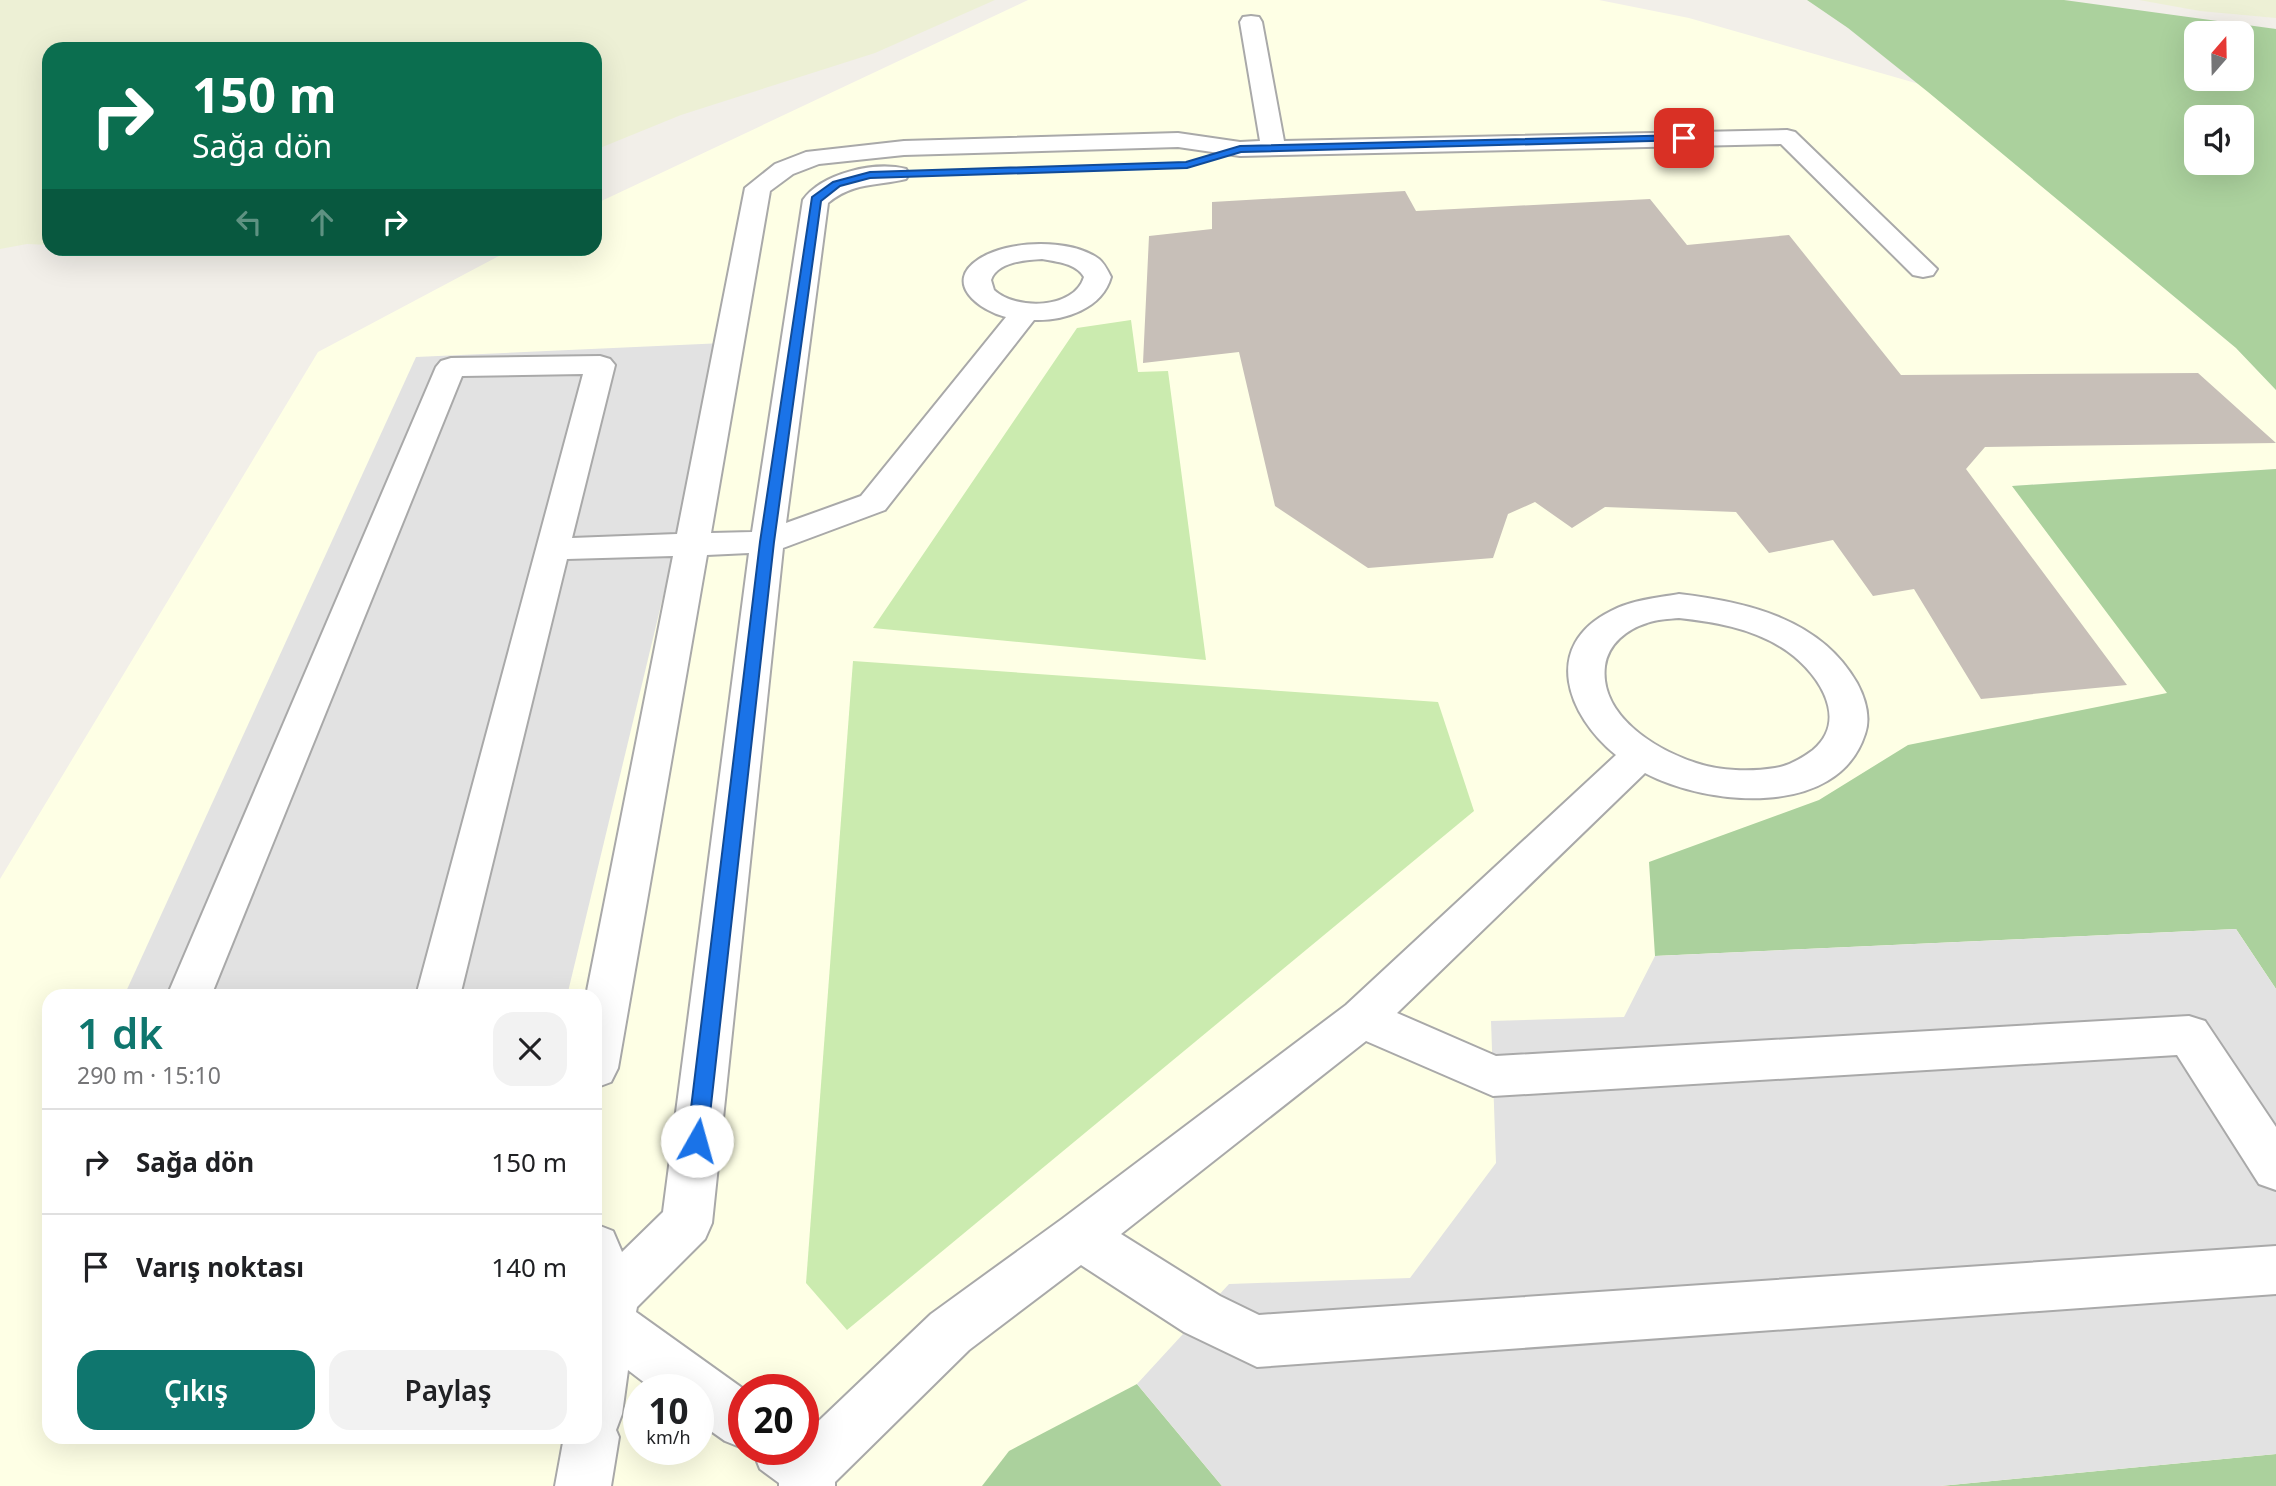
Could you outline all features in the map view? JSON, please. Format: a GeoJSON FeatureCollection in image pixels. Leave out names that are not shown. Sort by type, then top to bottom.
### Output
{"type":"FeatureCollection","features":[{"type":"Feature","properties":{"kind":"lane"},"geometry":{"type":"LineString","coordinates":[[1251,22],[1257,149]]}},
{"type":"Feature","properties":{"kind":"lane"},"geometry":{"type":"LineString","coordinates":[[602,1030],[758,188],[784,169],[815,157],[904,148],[1178,140],[1257,149],[1787,136],[1923,269]]}},
{"type":"Feature","properties":{"kind":"lane"},"geometry":{"type":"LineString","coordinates":[[606,1310],[687,1223],[767,542],[816,200],[837,184],[870,175],[1187,165],[1257,149]]}},
{"type":"Feature","properties":{"kind":"lane"},"geometry":{"type":"LineString","coordinates":[[553,549],[767,542],[873,503],[1025,312]]}},
{"type":"Feature","properties":{"kind":"lane"},"geometry":{"type":"LineString","coordinates":[[192,989],[451,367],[600,365],[440,989]]}},
{"type":"Feature","properties":{"kind":"lane"},"geometry":{"type":"LineString","coordinates":[[1679,606],[1720,610],[1760,621],[1797,640],[1827,665],[1845,694],[1850,724],[1839,751],[1813,772],[1775,784],[1730,784],[1683,774],[1641,754],[1609,728],[1590,699],[1584,671],[1592,645],[1612,625],[1642,612],[1679,606]]}},
{"type":"Feature","properties":{"kind":"lane"},"geometry":{"type":"LineString","coordinates":[[798,1468],[950,1332],[1080,1236],[1362,1018],[1641,754]]}},
{"type":"Feature","properties":{"kind":"lane"},"geometry":{"type":"LineString","coordinates":[[1362,1018],[1493,1076],[2189,1035],[2276,1168]]}},
{"type":"Feature","properties":{"kind":"lane"},"geometry":{"type":"LineString","coordinates":[[1080,1236],[1202,1314],[1257,1342],[2276,1270]]}},
{"type":"Feature","properties":{"kind":"lane"},"geometry":{"type":"LineString","coordinates":[[602,1287],[606,1310],[602,1348]]}},
{"type":"Feature","properties":{"kind":"lane"},"geometry":{"type":"LineString","coordinates":[[606,1310],[728,1409]]}},
{"type":"Feature","properties":{"kind":"lane"},"geometry":{"type":"LineString","coordinates":[[583,1486],[590,1444]]}},
{"type":"Feature","properties":{"kind":"shaded area"},"geometry":{"type":"Polygon","coordinates":[[[0,0],[995,0],[875,53],[681,115],[602,147],[602,42],[42,42],[42,245],[27,244],[0,249],[0,0]]]}},
{"type":"Feature","properties":{"kind":"shaded area"},"geometry":{"type":"Polygon","coordinates":[[[1028,0],[1599,0],[1689,18],[1919,84],[2236,348],[2276,390],[2276,469],[2012,486],[2276,837],[2276,1486],[0,1486],[0,879],[318,352],[499,256],[602,256],[602,201],[1028,0]]]}},
{"type":"Feature","properties":{"kind":"shaded area"},"geometry":{"type":"Polygon","coordinates":[[[2139,0],[2276,0],[2276,18],[2200,11],[2139,0]]]}},
{"type":"Feature","properties":{"kind":"shaded area"},"geometry":{"type":"Polygon","coordinates":[[[724,343],[569,989],[127,989],[416,357],[724,343]]]}},
{"type":"Feature","properties":{"kind":"shaded area"},"geometry":{"type":"Polygon","coordinates":[[[2236,929],[2276,989],[2276,1454],[1940,1486],[1222,1486],[1137,1384],[1229,1284],[1410,1278],[1496,1163],[1491,1021],[1624,1017],[1655,956],[2236,929]]]}},
{"type":"Feature","properties":{"kind":"green space"},"geometry":{"type":"Polygon","coordinates":[[[1807,0],[2064,0],[2218,21],[2184,21],[2184,91],[2254,91],[2254,26],[2276,29],[2276,390],[2236,348],[1848,28],[1807,0]]]}},
{"type":"Feature","properties":{"kind":"green space"},"geometry":{"type":"Polygon","coordinates":[[[1131,320],[1138,372],[1168,371],[1206,660],[873,628],[1077,328],[1131,320]]]}},
{"type":"Feature","properties":{"kind":"green space"},"geometry":{"type":"Polygon","coordinates":[[[2276,469],[2276,989],[2236,929],[1655,956],[1649,862],[1819,800],[1908,745],[2167,693],[2012,486],[2276,469]]]}},
{"type":"Feature","properties":{"kind":"green space"},"geometry":{"type":"Polygon","coordinates":[[[853,661],[1438,702],[1474,811],[847,1330],[806,1283],[853,661]]]}},
{"type":"Feature","properties":{"kind":"green space"},"geometry":{"type":"Polygon","coordinates":[[[1137,1384],[1222,1486],[982,1486],[1009,1451],[1137,1384]]]}},
{"type":"Feature","properties":{"kind":"green space"},"geometry":{"type":"Polygon","coordinates":[[[2276,1454],[2276,1486],[1940,1486],[2276,1454]]]}},
{"type":"Feature","properties":{"kind":"building"},"geometry":{"type":"Polygon","coordinates":[[[1405,191],[1416,211],[1650,199],[1687,245],[1789,235],[1901,375],[2198,373],[2276,443],[1985,447],[1966,469],[2127,685],[1981,699],[1914,589],[1873,596],[1833,540],[1769,553],[1736,512],[1605,507],[1572,528],[1535,502],[1508,514],[1493,558],[1368,568],[1275,506],[1239,352],[1143,363],[1149,236],[1212,229],[1212,202],[1405,191]]]}},
{"type":"Feature","properties":{"kind":"route"},"geometry":{"type":"LineString","coordinates":[[697,1141],[767,542],[816,200],[837,184],[870,175],[1187,165],[1240,149],[1684,138]]}}]}
